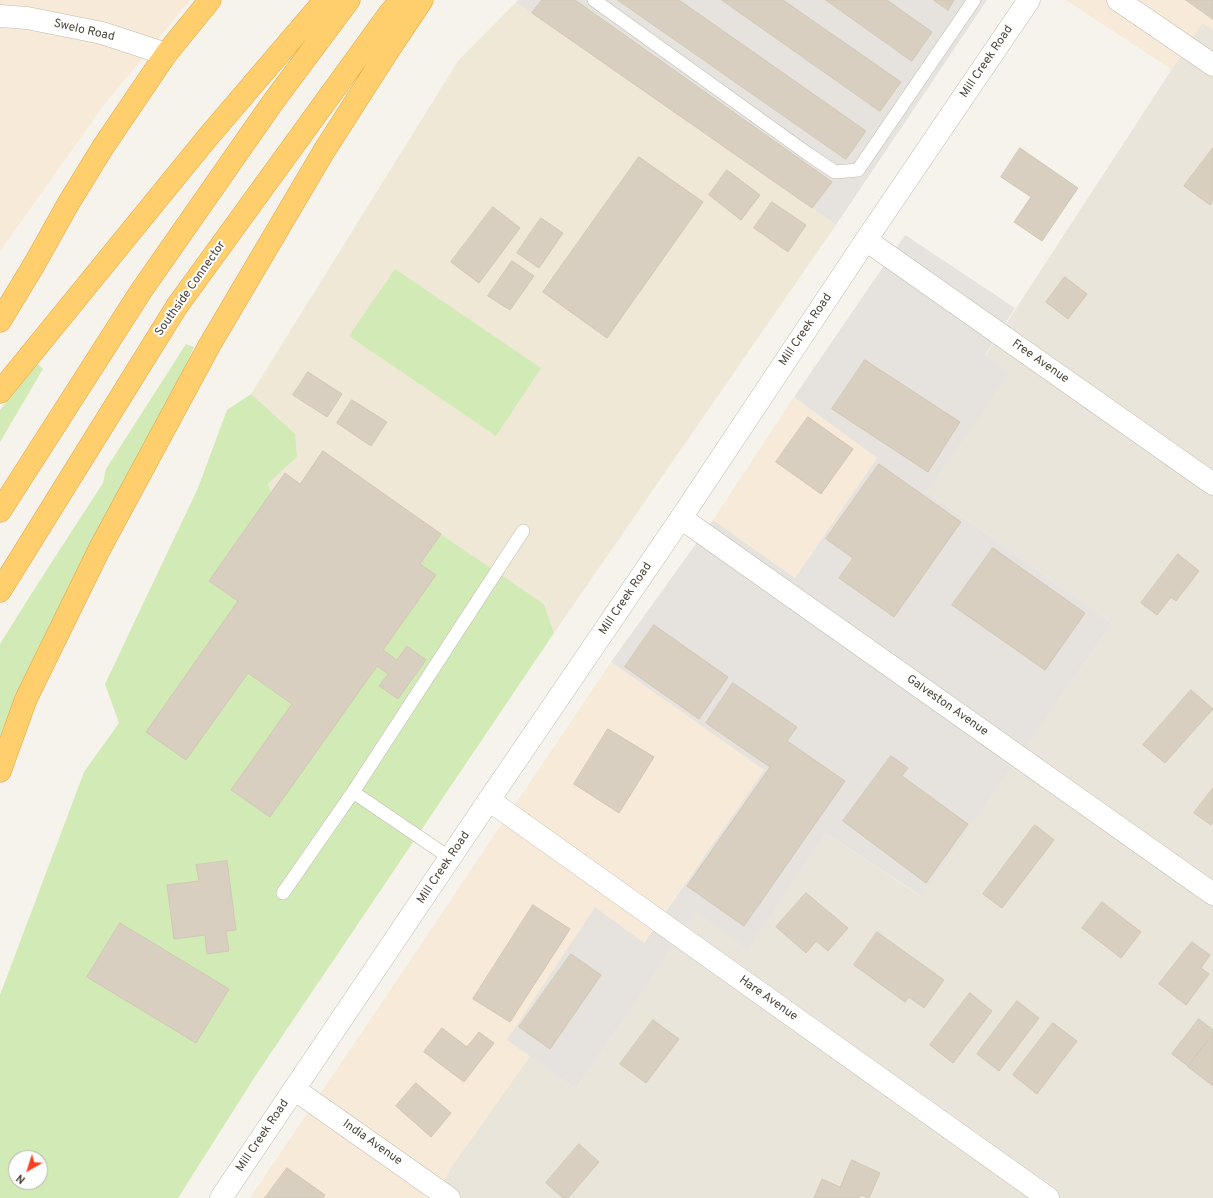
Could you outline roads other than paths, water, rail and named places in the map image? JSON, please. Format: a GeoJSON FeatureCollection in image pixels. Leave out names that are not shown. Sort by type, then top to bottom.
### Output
{"type":"FeatureCollection","features":[{"type":"Feature","properties":{"kind":"highway"},"geometry":{"type":"LineString","coordinates":[[0,321],[103,147],[166,54],[210,0]]}},
{"type":"Feature","properties":{"kind":"highway"},"geometry":{"type":"LineString","coordinates":[[0,392],[208,138],[325,0]]}},
{"type":"Feature","properties":{"kind":"highway"},"geometry":{"type":"LineString","coordinates":[[0,511],[140,291],[273,102],[350,0]]}},
{"type":"Feature","properties":{"kind":"highway","name":"Southside Connector"},"geometry":{"type":"LineString","coordinates":[[0,591],[177,306],[389,14],[401,0]]}},
{"type":"Feature","properties":{"kind":"highway"},"geometry":{"type":"LineString","coordinates":[[0,772],[26,699],[99,550],[209,346],[324,151],[422,0]]}},
{"type":"Feature","properties":{"kind":"street","name":"Mill Creek Road"},"geometry":{"type":"LineString","coordinates":[[221,1198],[1029,0]]}},
{"type":"Feature","properties":{"kind":"street"},"geometry":{"type":"LineString","coordinates":[[1118,0],[1213,65]]}},
{"type":"Feature","properties":{"kind":"street","name":"Swelo Road"},"geometry":{"type":"LineString","coordinates":[[0,16],[27,18],[102,33],[166,54]]}},
{"type":"Feature","properties":{"kind":"street","name":"Free Avenue"},"geometry":{"type":"LineString","coordinates":[[866,240],[1213,484]]}},
{"type":"Feature","properties":{"kind":"street","name":"Galveston Avenue"},"geometry":{"type":"LineString","coordinates":[[681,518],[1213,894]]}},
{"type":"Feature","properties":{"kind":"street","name":"Hare Avenue"},"geometry":{"type":"LineString","coordinates":[[489,800],[1048,1198]]}},
{"type":"Feature","properties":{"kind":"street","name":"India Avenue"},"geometry":{"type":"LineString","coordinates":[[294,1089],[449,1198]]}},
{"type":"Feature","properties":{"kind":"lane"},"geometry":{"type":"LineString","coordinates":[[594,0],[835,172],[858,170],[974,0]]}},
{"type":"Feature","properties":{"kind":"lane"},"geometry":{"type":"LineString","coordinates":[[283,893],[353,792],[523,531]]}},
{"type":"Feature","properties":{"kind":"lane"},"geometry":{"type":"LineString","coordinates":[[353,792],[450,858]]}}]}
